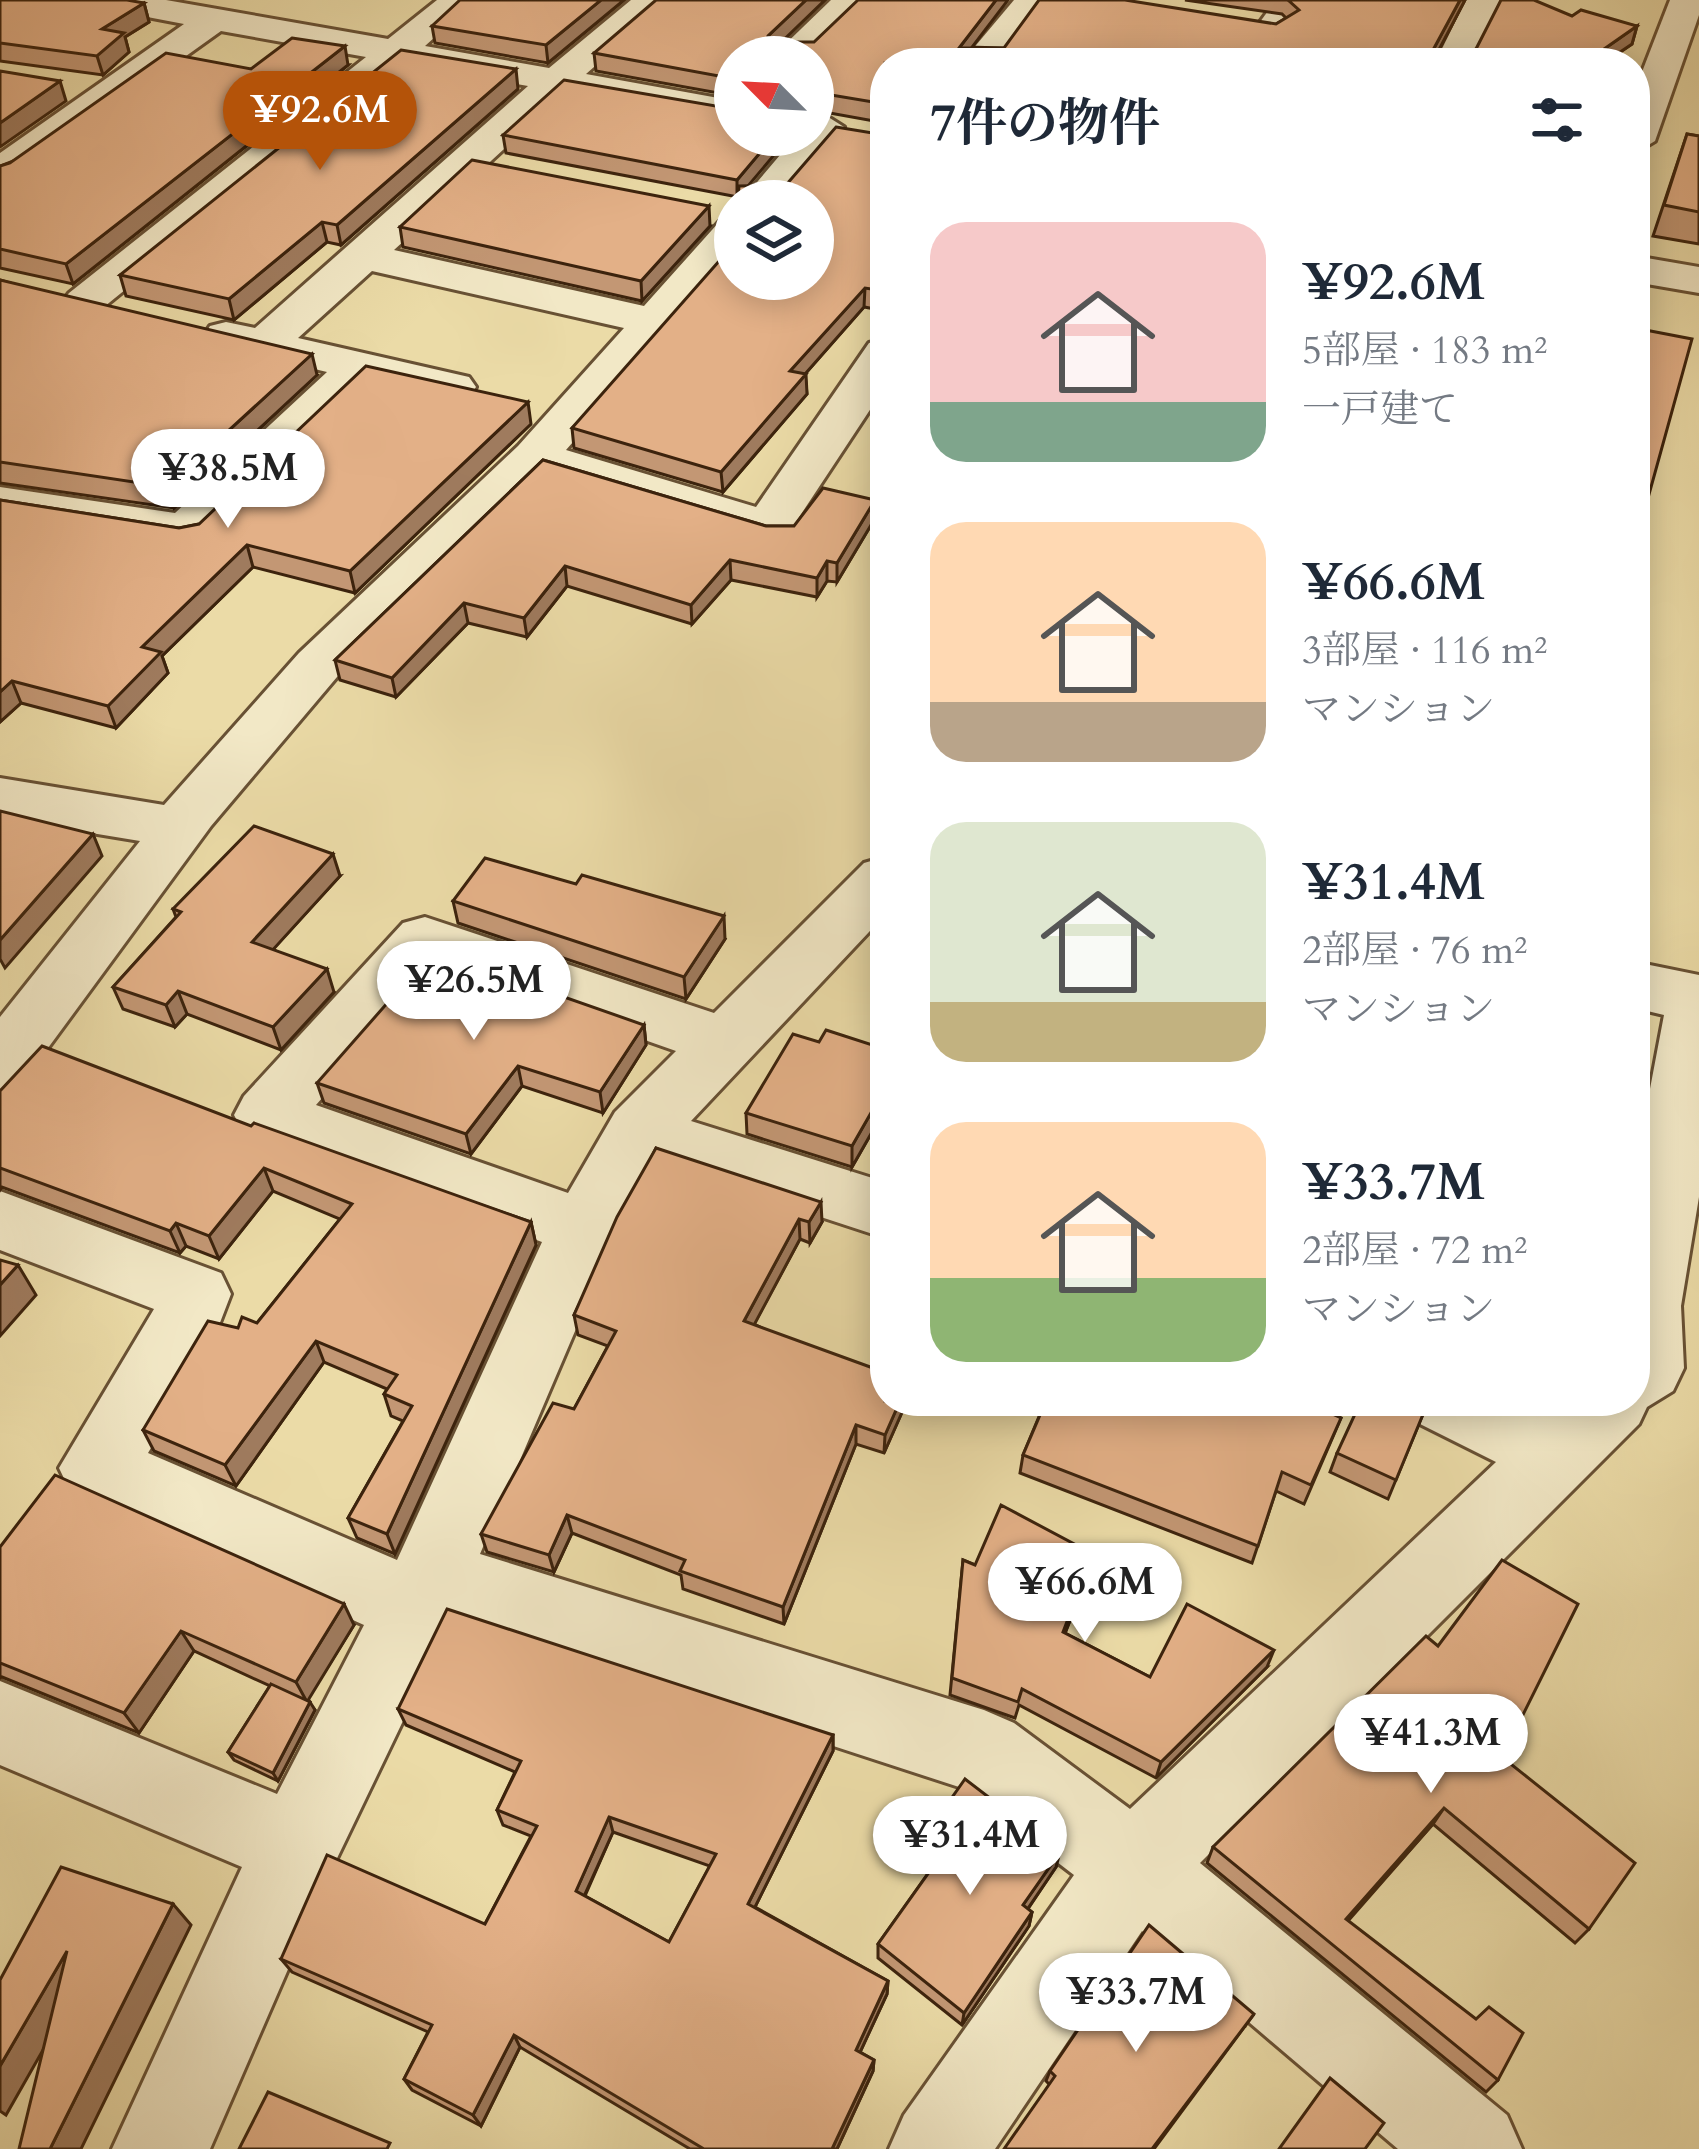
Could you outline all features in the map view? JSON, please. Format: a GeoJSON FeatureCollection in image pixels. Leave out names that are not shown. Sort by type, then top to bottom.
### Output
{"type":"FeatureCollection","features":[{"type":"Feature","properties":{"kind":"street"},"geometry":{"type":"LineString","coordinates":[[107,0],[714,107]]}},
{"type":"Feature","properties":{"kind":"street"},"geometry":{"type":"LineString","coordinates":[[129,312],[63,298],[458,0]]}},
{"type":"Feature","properties":{"kind":"street"},"geometry":{"type":"LineString","coordinates":[[264,344],[366,257],[551,80],[653,0]]}},
{"type":"Feature","properties":{"kind":"street"},"geometry":{"type":"LineString","coordinates":[[813,36],[852,0]]}},
{"type":"Feature","properties":{"kind":"street"},"geometry":{"type":"LineString","coordinates":[[995,48],[1033,0]]}},
{"type":"Feature","properties":{"kind":"street"},"geometry":{"type":"LineString","coordinates":[[1460,48],[1483,0]]}},
{"type":"Feature","properties":{"kind":"street"},"geometry":{"type":"LineString","coordinates":[[1650,100],[1687,0]]}},
{"type":"Feature","properties":{"kind":"street"},"geometry":{"type":"LineString","coordinates":[[1232,20],[1284,13]]}},
{"type":"Feature","properties":{"kind":"street"},"geometry":{"type":"LineString","coordinates":[[1259,48],[1284,13]]}},
{"type":"Feature","properties":{"kind":"street"},"geometry":{"type":"LineString","coordinates":[[0,171],[215,19]]}},
{"type":"Feature","properties":{"kind":"street"},"geometry":{"type":"LineString","coordinates":[[65,85],[109,92]]}},
{"type":"Feature","properties":{"kind":"street"},"geometry":{"type":"LineString","coordinates":[[834,129],[865,134]]}},
{"type":"Feature","properties":{"kind":"street"},"geometry":{"type":"LineString","coordinates":[[777,180],[796,156]]}},
{"type":"Feature","properties":{"kind":"street"},"geometry":{"type":"LineString","coordinates":[[467,162],[512,171]]}},
{"type":"Feature","properties":{"kind":"street"},"geometry":{"type":"LineString","coordinates":[[174,323],[528,405],[652,321],[714,237]]}},
{"type":"Feature","properties":{"kind":"street"},"geometry":{"type":"LineString","coordinates":[[366,257],[652,321]]}},
{"type":"Feature","properties":{"kind":"street"},"geometry":{"type":"LineString","coordinates":[[1650,272],[1699,280]]}},
{"type":"Feature","properties":{"kind":"street"},"geometry":{"type":"LineString","coordinates":[[0,502],[186,530],[359,366]]}},
{"type":"Feature","properties":{"kind":"street"},"geometry":{"type":"LineString","coordinates":[[535,456],[768,526],[870,375]]}},
{"type":"Feature","properties":{"kind":"street"},"geometry":{"type":"LineString","coordinates":[[528,405],[535,456]]}},
{"type":"Feature","properties":{"kind":"street"},"geometry":{"type":"LineString","coordinates":[[174,831],[318,665],[535,456]]}},
{"type":"Feature","properties":{"kind":"street"},"geometry":{"type":"LineString","coordinates":[[0,799],[174,831],[182,828],[0,1064]]}},
{"type":"Feature","properties":{"kind":"street"},"geometry":{"type":"LineString","coordinates":[[161,2149],[297,1846],[423,1592],[584,1228],[639,1131],[870,893]]}},
{"type":"Feature","properties":{"kind":"street"},"geometry":{"type":"LineString","coordinates":[[584,1228],[268,1115],[425,939],[724,1042]]}},
{"type":"Feature","properties":{"kind":"street"},"geometry":{"type":"LineString","coordinates":[[1650,989],[1699,1000],[1650,1278]]}},
{"type":"Feature","properties":{"kind":"street"},"geometry":{"type":"LineString","coordinates":[[639,1131],[870,1205]]}},
{"type":"Feature","properties":{"kind":"street"},"geometry":{"type":"LineString","coordinates":[[0,1220],[195,1294],[185,1324],[98,1468],[423,1592],[984,1753],[1134,1866],[1473,2149]]}},
{"type":"Feature","properties":{"kind":"street"},"geometry":{"type":"LineString","coordinates":[[1523,1416],[1584,1428]]}},
{"type":"Feature","properties":{"kind":"street"},"geometry":{"type":"LineString","coordinates":[[938,2149],[1134,1866],[1584,1428]]}},
{"type":"Feature","properties":{"kind":"street"},"geometry":{"type":"LineString","coordinates":[[0,1723],[297,1846]]}},
{"type":"Feature","properties":{"kind":"building"},"geometry":{"type":"Polygon","coordinates":[[[0,0],[144,3],[102,29],[124,33],[97,56],[0,43],[0,0]]]}},
{"type":"Feature","properties":{"kind":"building"},"geometry":{"type":"Polygon","coordinates":[[[460,0],[601,0],[546,45],[432,26],[460,0]]]}},
{"type":"Feature","properties":{"kind":"building"},"geometry":{"type":"Polygon","coordinates":[[[656,0],[806,0],[768,36],[714,36],[714,75],[594,53],[656,0]]]}},
{"type":"Feature","properties":{"kind":"building"},"geometry":{"type":"Polygon","coordinates":[[[858,0],[996,0],[959,48],[870,48],[870,102],[834,96],[834,36],[820,36],[858,0]]]}},
{"type":"Feature","properties":{"kind":"building"},"geometry":{"type":"Polygon","coordinates":[[[1039,0],[1125,0],[1276,24],[1299,10],[1288,0],[1460,0],[1434,48],[1004,48],[1039,0]]]}},
{"type":"Feature","properties":{"kind":"building"},"geometry":{"type":"Polygon","coordinates":[[[1501,0],[1534,0],[1572,16],[1581,10],[1637,26],[1605,48],[1477,48],[1501,0]]]}},
{"type":"Feature","properties":{"kind":"building"},"geometry":{"type":"Polygon","coordinates":[[[292,38],[345,46],[66,264],[0,249],[0,166],[166,53],[251,69],[292,38]]]}},
{"type":"Feature","properties":{"kind":"building"},"geometry":{"type":"Polygon","coordinates":[[[401,50],[516,69],[337,225],[322,222],[229,299],[120,275],[401,50]]]}},
{"type":"Feature","properties":{"kind":"building"},"geometry":{"type":"Polygon","coordinates":[[[0,71],[60,81],[0,123],[0,71]]]}},
{"type":"Feature","properties":{"kind":"building"},"geometry":{"type":"Polygon","coordinates":[[[564,80],[714,106],[714,156],[757,156],[737,180],[503,135],[564,80]]]}},
{"type":"Feature","properties":{"kind":"building"},"geometry":{"type":"Polygon","coordinates":[[[836,127],[870,133],[870,289],[865,288],[790,371],[806,374],[721,472],[572,428],[714,267],[714,300],[834,300],[834,180],[790,180],[811,156],[834,156],[836,127]]]}},
{"type":"Feature","properties":{"kind":"building"},"geometry":{"type":"Polygon","coordinates":[[[1687,134],[1699,136],[1699,212],[1664,205],[1687,134]]]}},
{"type":"Feature","properties":{"kind":"building"},"geometry":{"type":"Polygon","coordinates":[[[472,160],[709,206],[641,281],[400,227],[472,160]]]}},
{"type":"Feature","properties":{"kind":"building"},"geometry":{"type":"Polygon","coordinates":[[[0,280],[312,354],[167,487],[0,462],[0,280]]]}},
{"type":"Feature","properties":{"kind":"building"},"geometry":{"type":"Polygon","coordinates":[[[1650,331],[1692,339],[1650,491],[1650,331]]]}},
{"type":"Feature","properties":{"kind":"building"},"geometry":{"type":"Polygon","coordinates":[[[366,366],[528,402],[350,571],[247,545],[142,647],[161,652],[108,706],[12,681],[0,692],[0,500],[179,528],[199,524],[366,366]]]}},
{"type":"Feature","properties":{"kind":"building"},"geometry":{"type":"Polygon","coordinates":[[[543,460],[766,526],[794,526],[823,488],[870,499],[870,508],[837,563],[827,561],[817,578],[730,560],[691,605],[565,566],[524,618],[464,603],[392,678],[335,660],[543,460]]]}},
{"type":"Feature","properties":{"kind":"building"},"geometry":{"type":"Polygon","coordinates":[[[0,811],[93,834],[0,940],[0,811]]]}},
{"type":"Feature","properties":{"kind":"building"},"geometry":{"type":"Polygon","coordinates":[[[254,826],[333,854],[252,942],[327,969],[273,1027],[178,991],[166,1005],[113,987],[181,912],[173,909],[254,826]]]}},
{"type":"Feature","properties":{"kind":"building"},"geometry":{"type":"Polygon","coordinates":[[[485,858],[576,884],[582,875],[724,916],[684,977],[453,901],[485,858]]]}},
{"type":"Feature","properties":{"kind":"building"},"geometry":{"type":"Polygon","coordinates":[[[433,951],[644,1025],[600,1092],[518,1066],[466,1134],[317,1083],[433,951]]]}},
{"type":"Feature","properties":{"kind":"building"},"geometry":{"type":"Polygon","coordinates":[[[826,1030],[870,1044],[870,1114],[852,1146],[746,1113],[793,1034],[819,1042],[826,1030]]]}},
{"type":"Feature","properties":{"kind":"building"},"geometry":{"type":"Polygon","coordinates":[[[42,1046],[251,1126],[254,1123],[531,1222],[387,1534],[348,1518],[412,1406],[384,1394],[397,1375],[316,1341],[225,1465],[143,1430],[208,1321],[238,1328],[242,1317],[257,1323],[352,1204],[264,1168],[209,1236],[176,1223],[170,1231],[0,1168],[0,1091],[42,1046]]]}},
{"type":"Feature","properties":{"kind":"building"},"geometry":{"type":"Polygon","coordinates":[[[656,1148],[821,1202],[809,1222],[799,1219],[744,1321],[870,1367],[870,1416],[893,1416],[885,1435],[856,1425],[783,1607],[680,1571],[685,1560],[567,1515],[549,1555],[481,1534],[553,1403],[574,1409],[616,1331],[574,1315],[617,1217],[656,1148]]]}},
{"type":"Feature","properties":{"kind":"building"},"geometry":{"type":"Polygon","coordinates":[[[0,1260],[18,1265],[0,1285],[0,1260]]]}},
{"type":"Feature","properties":{"kind":"building"},"geometry":{"type":"Polygon","coordinates":[[[1040,1416],[1341,1418],[1311,1485],[1282,1472],[1258,1546],[1023,1455],[1040,1416]]]}},
{"type":"Feature","properties":{"kind":"building"},"geometry":{"type":"Polygon","coordinates":[[[1354,1416],[1422,1416],[1396,1480],[1337,1453],[1354,1416]]]}},
{"type":"Feature","properties":{"kind":"building"},"geometry":{"type":"Polygon","coordinates":[[[55,1475],[344,1604],[296,1682],[181,1631],[124,1713],[0,1663],[0,1547],[55,1475]]]}},
{"type":"Feature","properties":{"kind":"building"},"geometry":{"type":"Polygon","coordinates":[[[1001,1505],[1093,1554],[1063,1632],[1150,1677],[1187,1604],[1274,1650],[1161,1762],[1022,1689],[1018,1702],[952,1678],[963,1560],[975,1565],[1001,1505]]]}},
{"type":"Feature","properties":{"kind":"building"},"geometry":{"type":"Polygon","coordinates":[[[1502,1560],[1578,1604],[1502,1757],[1635,1863],[1589,1929],[1444,1808],[1346,1919],[1476,2019],[1489,2007],[1523,2033],[1498,2080],[1213,1847],[1426,1636],[1438,1646],[1502,1560]]]}},
{"type":"Feature","properties":{"kind":"building"},"geometry":{"type":"Polygon","coordinates":[[[447,1609],[833,1735],[748,1904],[888,1981],[856,2050],[874,2060],[832,2149],[704,2149],[514,2035],[473,2115],[404,2079],[432,2025],[281,1959],[327,1855],[485,1924],[537,1826],[497,1810],[521,1761],[398,1709],[447,1609]],[[609,1817],[576,1891],[669,1942],[716,1854],[609,1817]]]}},
{"type":"Feature","properties":{"kind":"building"},"geometry":{"type":"Polygon","coordinates":[[[271,1684],[310,1702],[273,1773],[228,1752],[271,1684]]]}},
{"type":"Feature","properties":{"kind":"building"},"geometry":{"type":"Polygon","coordinates":[[[965,1779],[1060,1852],[1023,1905],[1032,1912],[964,2013],[878,1944],[959,1830],[939,1816],[965,1779]]]}},
{"type":"Feature","properties":{"kind":"building"},"geometry":{"type":"Polygon","coordinates":[[[61,1867],[173,1904],[50,2149],[19,2149],[67,1951],[0,2066],[0,1980],[61,1867]]]}},
{"type":"Feature","properties":{"kind":"building"},"geometry":{"type":"Polygon","coordinates":[[[1149,1925],[1254,2014],[1152,2149],[1004,2149],[1055,2076],[1050,2071],[1149,1925]]]}},
{"type":"Feature","properties":{"kind":"building"},"geometry":{"type":"Polygon","coordinates":[[[1330,2078],[1384,2123],[1365,2149],[1279,2149],[1330,2078]]]}},
{"type":"Feature","properties":{"kind":"building"},"geometry":{"type":"Polygon","coordinates":[[[268,2092],[390,2143],[387,2149],[239,2149],[268,2092]]]}}]}
